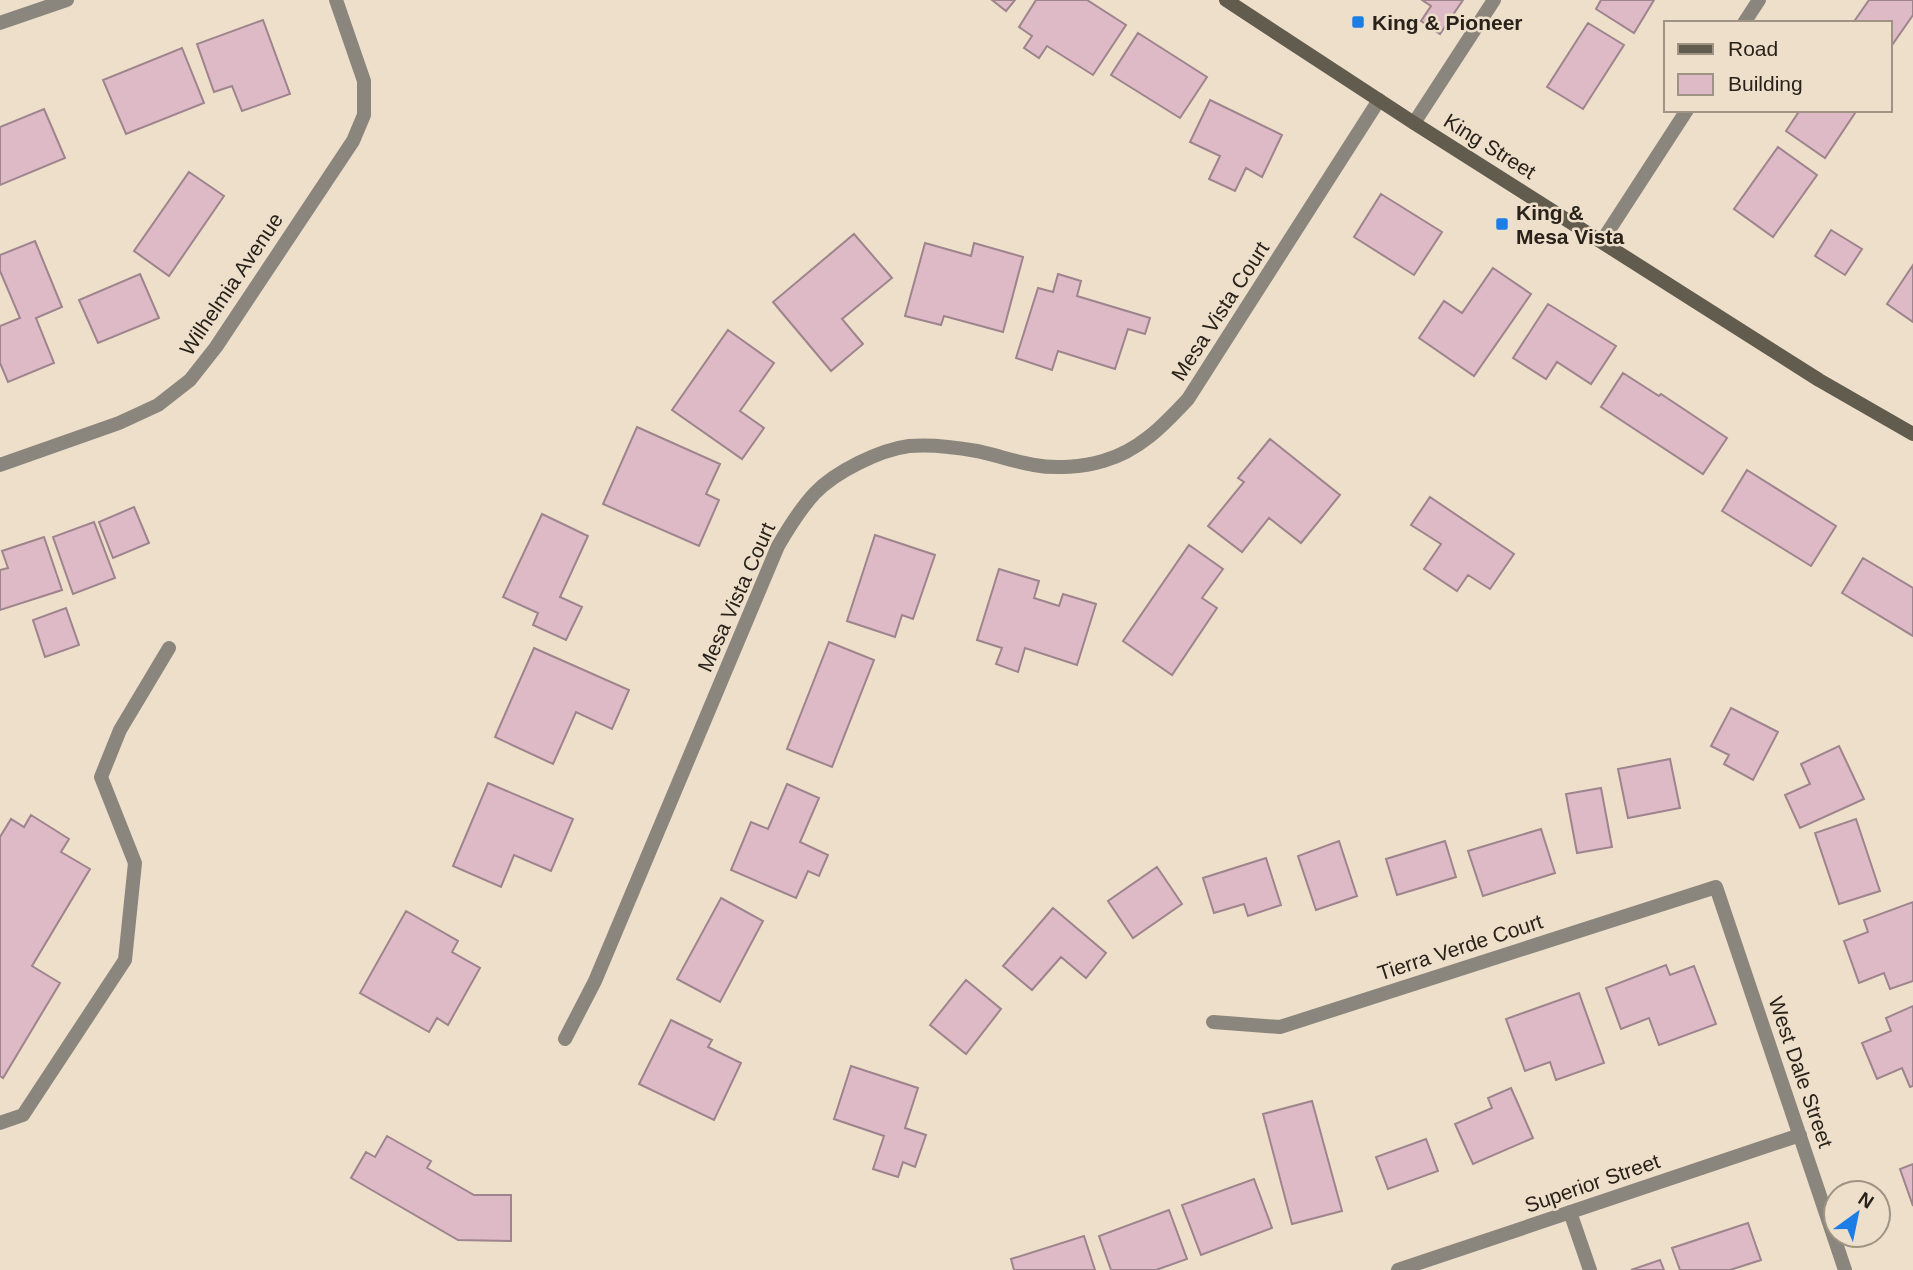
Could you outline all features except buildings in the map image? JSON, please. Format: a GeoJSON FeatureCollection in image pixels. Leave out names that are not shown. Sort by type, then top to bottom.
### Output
{"type":"FeatureCollection","features":[{"type":"Feature","properties":{"kind":"street"},"geometry":{"type":"LineString","coordinates":[[0,23],[67,0]]}},
{"type":"Feature","properties":{"kind":"street","name":"Wilhelmia Avenue"},"geometry":{"type":"LineString","coordinates":[[0,465],[119,424],[158,405],[190,380],[216,346],[353,141],[364,115],[364,81],[336,0]]}},
{"type":"Feature","properties":{"kind":"street"},"geometry":{"type":"LineString","coordinates":[[1414,124],[1494,0]]}},
{"type":"Feature","properties":{"kind":"street"},"geometry":{"type":"LineString","coordinates":[[1745,21],[1759,0]]}},
{"type":"Feature","properties":{"kind":"street","name":"King Street"},"geometry":{"type":"LineString","coordinates":[[1232,2],[1414,124],[1819,380],[1913,434]]}},
{"type":"Feature","properties":{"kind":"street","name":"Mesa Vista Court"},"geometry":{"type":"LineString","coordinates":[[565,1039],[595,981],[778,546],[796,515],[816,492],[845,471],[874,457],[907,446],[940,446],[977,451],[1036,466],[1068,466],[1103,461],[1134,448],[1161,428],[1188,399],[1379,100]]}},
{"type":"Feature","properties":{"kind":"street"},"geometry":{"type":"LineString","coordinates":[[1602,241],[1686,112]]}},
{"type":"Feature","properties":{"kind":"street"},"geometry":{"type":"LineString","coordinates":[[0,1123],[23,1115],[125,960],[135,863],[101,777],[120,730],[169,648]]}},
{"type":"Feature","properties":{"kind":"street","name":"Tierra Verde Court"},"geometry":{"type":"LineString","coordinates":[[1213,1022],[1280,1027],[1716,887]]}},
{"type":"Feature","properties":{"kind":"street","name":"West Dale Street"},"geometry":{"type":"LineString","coordinates":[[1716,887],[1845,1270]]}},
{"type":"Feature","properties":{"kind":"street","name":"Superior Street"},"geometry":{"type":"LineString","coordinates":[[1398,1270],[1800,1135]]}},
{"type":"Feature","properties":{"kind":"street"},"geometry":{"type":"LineString","coordinates":[[1570,1212],[1590,1270]]}},
{"type":"Feature","properties":{"kind":"place","name":"King & Pioneer"},"geometry":{"type":"Point","coordinates":[1358,22]}},
{"type":"Feature","properties":{"kind":"place","name":"King & Mesa Vista"},"geometry":{"type":"Point","coordinates":[1502,224]}}]}
